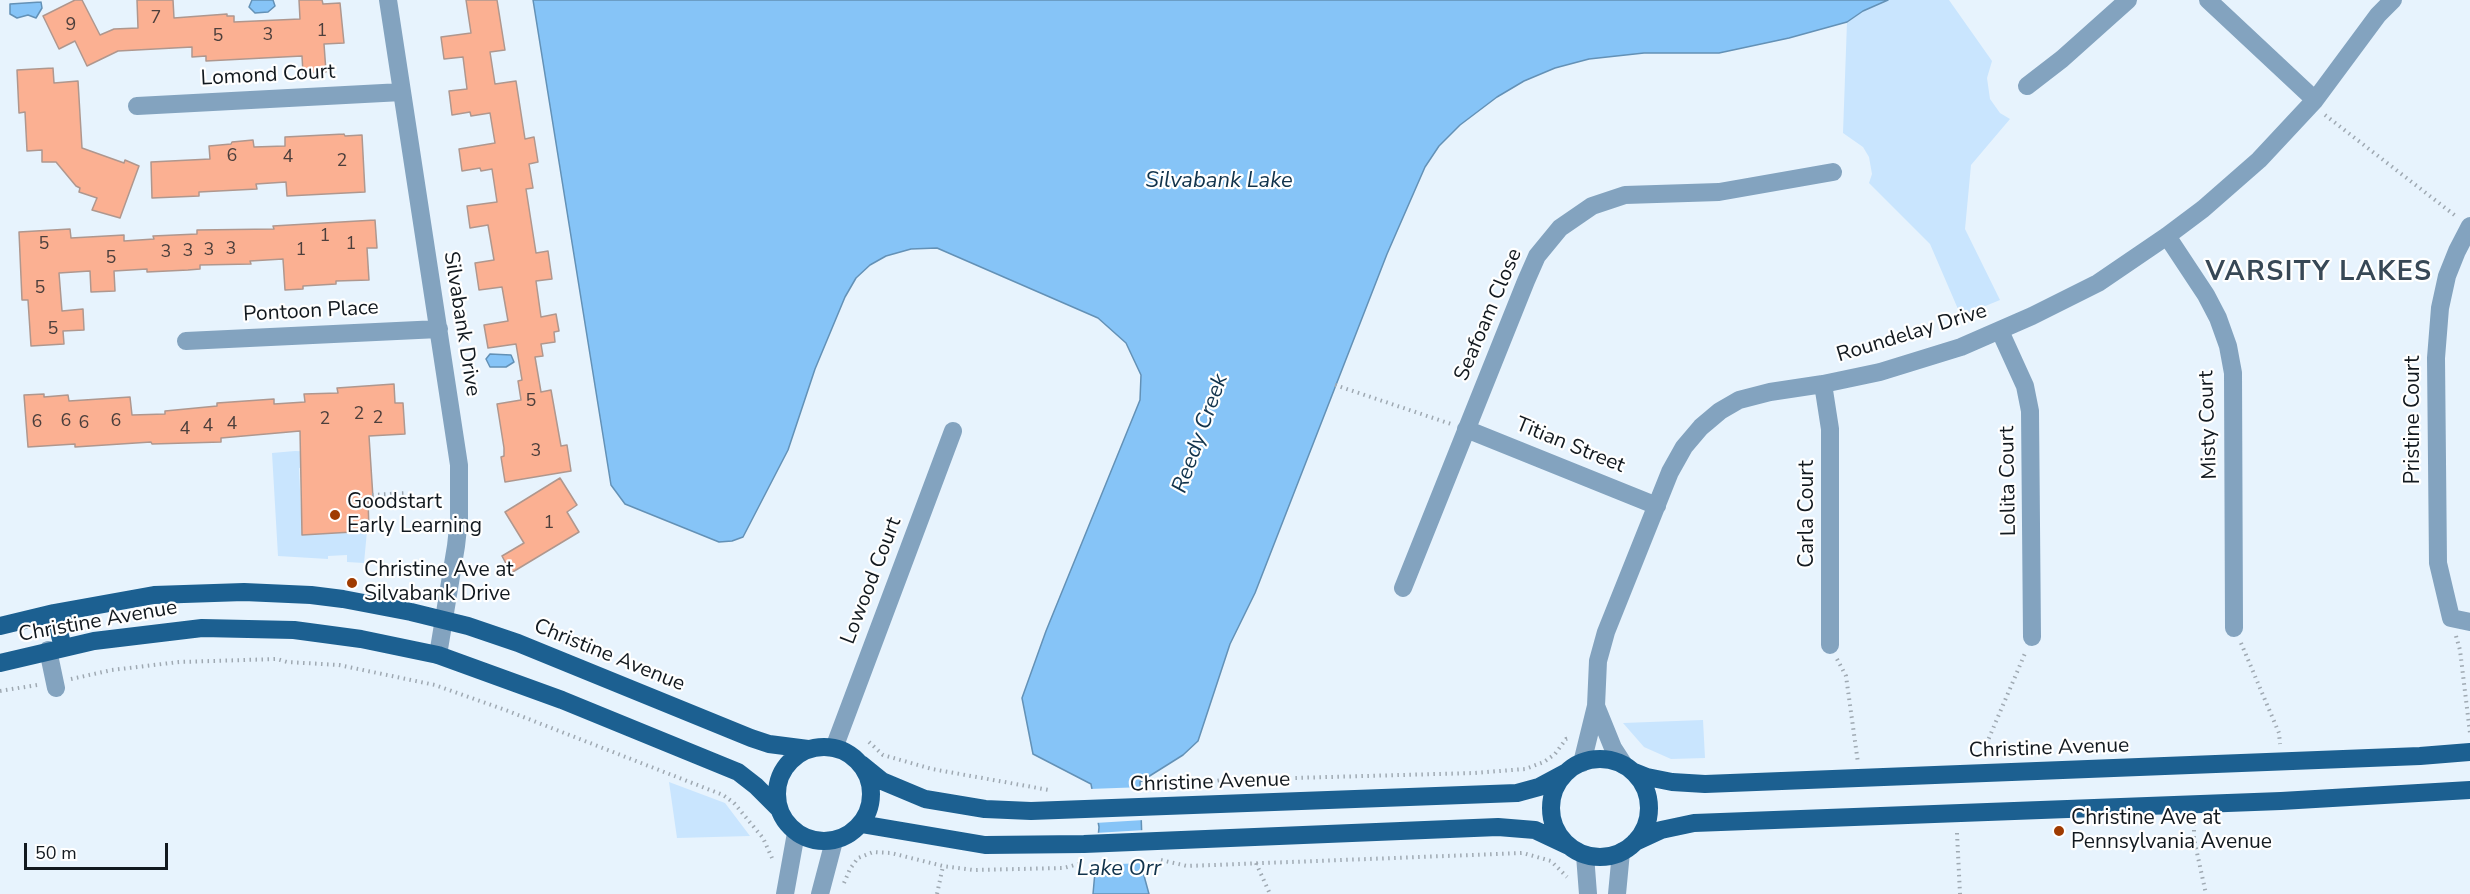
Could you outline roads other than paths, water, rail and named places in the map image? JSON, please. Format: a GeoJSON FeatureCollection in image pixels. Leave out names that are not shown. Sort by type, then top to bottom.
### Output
{"type":"FeatureCollection","features":[{"type":"Feature","properties":{"kind":"main road","name":"Christine Avenue"},"geometry":{"type":"LineString","coordinates":[[0,626],[54,613],[154,595],[244,592],[343,599],[444,620],[518,643],[760,741],[808,749]]}},
{"type":"Feature","properties":{"kind":"main road"},"geometry":{"type":"LineString","coordinates":[[54,613],[55,649]]}},
{"type":"Feature","properties":{"kind":"main road","name":"Christine Avenue"},"geometry":{"type":"LineString","coordinates":[[0,663],[55,649],[164,631],[251,628],[294,630],[361,639],[438,655],[520,683],[738,772],[778,808]]}},
{"type":"Feature","properties":{"kind":"main road"},"geometry":{"type":"LineString","coordinates":[[834,748],[849,754],[861,764],[868,778],[871,794],[868,810],[861,824],[849,835],[834,841],[821,842],[796,833],[786,825],[778,808],[777,785],[783,770],[793,757],[808,749],[834,748]]}},
{"type":"Feature","properties":{"kind":"main road","name":"Christine Avenue"},"geometry":{"type":"LineString","coordinates":[[1628,768],[1647,777],[1682,784],[2280,762],[2470,752]]}},
{"type":"Feature","properties":{"kind":"main road"},"geometry":{"type":"LineString","coordinates":[[1577,850],[1558,833],[1552,818],[1552,801],[1557,785],[1575,768],[1596,760],[1610,760],[1628,768],[1642,783],[1648,798],[1649,814],[1644,829],[1628,847]]}},
{"type":"Feature","properties":{"kind":"main road","name":"Christine Avenue"},"geometry":{"type":"LineString","coordinates":[[861,764],[882,781],[925,799],[985,809],[1081,810],[1517,793],[1539,787],[1575,768]]}},
{"type":"Feature","properties":{"kind":"main road"},"geometry":{"type":"LineString","coordinates":[[861,824],[984,845],[1084,853],[1498,827],[1535,831],[1597,857],[1628,847],[1661,830],[1694,824],[2291,800],[2470,790]]}},
{"type":"Feature","properties":{"kind":"street","name":"Silvabank Drive"},"geometry":{"type":"LineString","coordinates":[[388,0],[459,472],[456,546],[438,655]]}},
{"type":"Feature","properties":{"kind":"street"},"geometry":{"type":"LineString","coordinates":[[2027,86],[2062,59],[2128,0]]}},
{"type":"Feature","properties":{"kind":"street"},"geometry":{"type":"LineString","coordinates":[[2208,0],[2315,100]]}},
{"type":"Feature","properties":{"kind":"street","name":"Roundelay Drive"},"geometry":{"type":"LineString","coordinates":[[1575,768],[1596,706],[1598,661],[1606,632],[1670,472],[1684,447],[1701,427],[1719,411],[1739,400],[1770,392],[1880,372],[1961,347],[2000,331],[2098,283],[2203,209],[2259,160],[2315,100],[2378,15],[2393,0]]}},
{"type":"Feature","properties":{"kind":"street","name":"Lomond Court"},"geometry":{"type":"LineString","coordinates":[[137,106],[402,92]]}},
{"type":"Feature","properties":{"kind":"street","name":"Seafoam Close"},"geometry":{"type":"LineString","coordinates":[[1403,588],[1537,256],[1554,235],[1592,206],[1625,195],[1719,192],[1833,172]]}},
{"type":"Feature","properties":{"kind":"street","name":"Pristine Court"},"geometry":{"type":"LineString","coordinates":[[2470,226],[2447,276],[2439,308],[2436,544],[2439,572],[2451,618],[2470,622]]}},
{"type":"Feature","properties":{"kind":"street","name":"Misty Court"},"geometry":{"type":"LineString","coordinates":[[2167,236],[2206,295],[2218,318],[2228,346],[2233,373],[2234,628]]}},
{"type":"Feature","properties":{"kind":"street","name":"Pontoon Place"},"geometry":{"type":"LineString","coordinates":[[186,341],[439,329]]}},
{"type":"Feature","properties":{"kind":"street","name":"Lolita Court"},"geometry":{"type":"LineString","coordinates":[[2000,331],[2025,386],[2030,411],[2032,637]]}},
{"type":"Feature","properties":{"kind":"street","name":"Carla Court"},"geometry":{"type":"LineString","coordinates":[[1823,384],[1830,429],[1830,645]]}},
{"type":"Feature","properties":{"kind":"street","name":"Titian Street"},"geometry":{"type":"LineString","coordinates":[[1466,429],[1657,506]]}},
{"type":"Feature","properties":{"kind":"street","name":"Lowood Court"},"geometry":{"type":"LineString","coordinates":[[834,748],[953,431]]}},
{"type":"Feature","properties":{"kind":"street"},"geometry":{"type":"LineString","coordinates":[[55,649],[56,685]]}},
{"type":"Feature","properties":{"kind":"street","name":"Roundelay Drive"},"geometry":{"type":"LineString","coordinates":[[1596,706],[1613,748],[1628,768]]}},
{"type":"Feature","properties":{"kind":"street"},"geometry":{"type":"LineString","coordinates":[[785,894],[796,833]]}},
{"type":"Feature","properties":{"kind":"street"},"geometry":{"type":"LineString","coordinates":[[820,894],[834,841]]}},
{"type":"Feature","properties":{"kind":"street"},"geometry":{"type":"LineString","coordinates":[[1617,894],[1628,847]]}},
{"type":"Feature","properties":{"kind":"street"},"geometry":{"type":"LineString","coordinates":[[1577,850],[1588,894]]}},
{"type":"Feature","properties":{"kind":"water"},"geometry":{"type":"Polygon","coordinates":[[[252,0],[273,0],[275,6],[268,12],[255,13],[249,7],[252,0]]]}},
{"type":"Feature","properties":{"kind":"water","name":"Silvabank Lake"},"geometry":{"type":"Polygon","coordinates":[[[533,0],[1888,0],[1863,11],[1847,22],[1789,38],[1719,53],[1644,53],[1589,59],[1555,68],[1524,81],[1497,97],[1460,125],[1439,146],[1425,167],[1387,254],[1255,593],[1230,644],[1198,741],[1183,755],[1140,782],[1143,872],[1149,894],[1093,894],[1099,827],[1091,784],[1033,754],[1022,698],[1046,631],[1140,400],[1141,375],[1126,343],[1098,318],[937,248],[911,249],[886,256],[870,265],[856,278],[845,297],[815,369],[788,450],[743,537],[719,542],[625,504],[611,485],[533,0]]]}},
{"type":"Feature","properties":{"kind":"water"},"geometry":{"type":"Polygon","coordinates":[[[41,2],[42,8],[36,18],[28,15],[17,18],[10,14],[10,4],[41,2]]]}},
{"type":"Feature","properties":{"kind":"water"},"geometry":{"type":"Polygon","coordinates":[[[490,354],[511,355],[514,362],[506,367],[490,367],[486,359],[490,354]]]}},
{"type":"Feature","properties":{"kind":"place","name":"Goodstart Early Learning"},"geometry":{"type":"Point","coordinates":[335,515]}},
{"type":"Feature","properties":{"kind":"place","name":"Christine Ave at Silvabank Drive"},"geometry":{"type":"Point","coordinates":[352,583]}},
{"type":"Feature","properties":{"kind":"place","name":"Christine Ave at Pennsylvania Avenue"},"geometry":{"type":"Point","coordinates":[2059,831]}},
{"type":"Feature","properties":{"kind":"district","name":"VARSITY LAKES"},"geometry":{"type":"Point","coordinates":[2319,273]}},
{"type":"Feature","properties":{"kind":"water label","name":"Reedy Creek"},"geometry":{"type":"Point","coordinates":[1201,434]}},
{"type":"Feature","properties":{"kind":"water label","name":"Lake Orr"},"geometry":{"type":"Point","coordinates":[1119,870]}}]}
